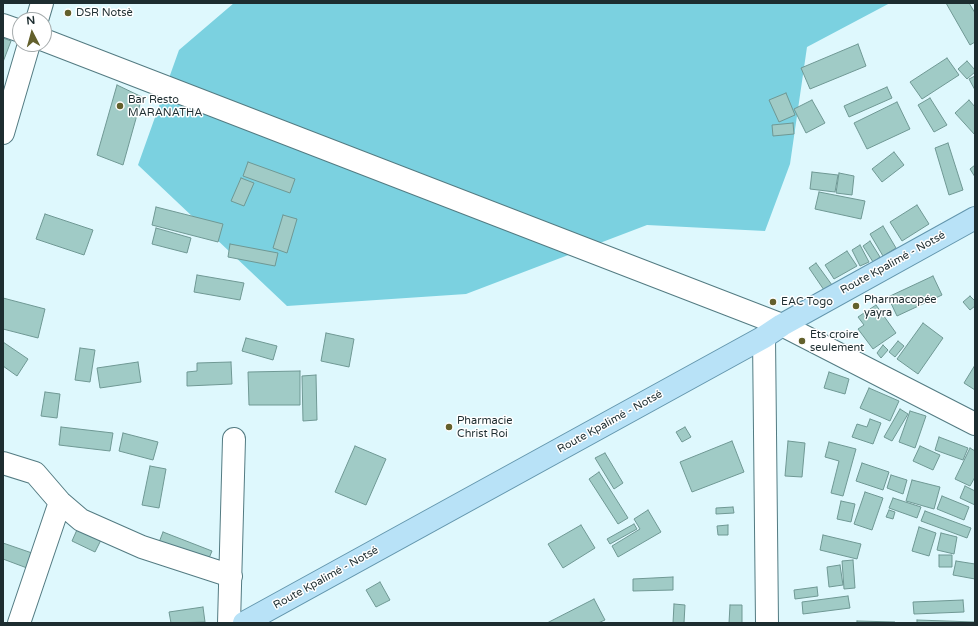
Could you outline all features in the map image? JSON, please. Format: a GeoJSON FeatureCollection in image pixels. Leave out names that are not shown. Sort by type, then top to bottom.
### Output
{"type":"FeatureCollection","features":[{"type":"Feature","properties":{"kind":"main road","name":"Route Kpalimé - Notsé"},"geometry":{"type":"LineString","coordinates":[[244,623],[764,337],[782,325],[975,218]]}},
{"type":"Feature","properties":{"kind":"street"},"geometry":{"type":"LineString","coordinates":[[52,43],[782,325],[975,424]]}},
{"type":"Feature","properties":{"kind":"street"},"geometry":{"type":"LineString","coordinates":[[3,133],[27,52]]}},
{"type":"Feature","properties":{"kind":"street"},"geometry":{"type":"LineString","coordinates":[[764,337],[767,623]]}},
{"type":"Feature","properties":{"kind":"street"},"geometry":{"type":"LineString","coordinates":[[229,623],[234,439]]}},
{"type":"Feature","properties":{"kind":"street"},"geometry":{"type":"LineString","coordinates":[[3,463],[35,473],[60,502],[81,520],[142,547],[231,576]]}},
{"type":"Feature","properties":{"kind":"street"},"geometry":{"type":"LineString","coordinates":[[19,623],[60,502]]}},
{"type":"Feature","properties":{"kind":"shaded area"},"geometry":{"type":"Polygon","coordinates":[[[234,3],[890,3],[807,47],[790,164],[765,231],[647,225],[466,294],[287,306],[138,165],[179,50],[234,3]]]}},
{"type":"Feature","properties":{"kind":"building"},"geometry":{"type":"Polygon","coordinates":[[[946,3],[969,3],[975,13],[975,42],[970,45],[946,3]]]}},
{"type":"Feature","properties":{"kind":"building"},"geometry":{"type":"Polygon","coordinates":[[[3,38],[11,41],[3,62],[3,38]]]}},
{"type":"Feature","properties":{"kind":"building"},"geometry":{"type":"Polygon","coordinates":[[[858,44],[866,66],[810,89],[801,68],[858,44]]]}},
{"type":"Feature","properties":{"kind":"building"},"geometry":{"type":"Polygon","coordinates":[[[947,58],[959,75],[922,99],[910,82],[947,58]]]}},
{"type":"Feature","properties":{"kind":"building"},"geometry":{"type":"Polygon","coordinates":[[[967,61],[975,72],[967,79],[958,69],[967,61]]]}},
{"type":"Feature","properties":{"kind":"building"},"geometry":{"type":"Polygon","coordinates":[[[975,76],[975,90],[969,79],[975,76]]]}},
{"type":"Feature","properties":{"kind":"building"},"geometry":{"type":"Polygon","coordinates":[[[117,85],[142,97],[123,165],[97,155],[117,85]]]}},
{"type":"Feature","properties":{"kind":"building"},"geometry":{"type":"Polygon","coordinates":[[[887,87],[892,98],[849,117],[844,106],[887,87]]]}},
{"type":"Feature","properties":{"kind":"building"},"geometry":{"type":"Polygon","coordinates":[[[786,93],[795,115],[779,122],[769,100],[786,93]]]}},
{"type":"Feature","properties":{"kind":"building"},"geometry":{"type":"Polygon","coordinates":[[[930,98],[947,125],[934,132],[918,105],[930,98]]]}},
{"type":"Feature","properties":{"kind":"building"},"geometry":{"type":"Polygon","coordinates":[[[812,100],[825,123],[806,133],[794,109],[812,100]]]}},
{"type":"Feature","properties":{"kind":"building"},"geometry":{"type":"Polygon","coordinates":[[[969,100],[975,107],[975,135],[955,113],[969,100]]]}},
{"type":"Feature","properties":{"kind":"building"},"geometry":{"type":"Polygon","coordinates":[[[897,102],[910,129],[867,149],[854,123],[897,102]]]}},
{"type":"Feature","properties":{"kind":"building"},"geometry":{"type":"Polygon","coordinates":[[[793,123],[794,134],[773,136],[772,125],[793,123]]]}},
{"type":"Feature","properties":{"kind":"building"},"geometry":{"type":"Polygon","coordinates":[[[948,143],[963,190],[949,195],[935,148],[948,143]]]}},
{"type":"Feature","properties":{"kind":"building"},"geometry":{"type":"Polygon","coordinates":[[[894,152],[904,165],[882,182],[872,169],[894,152]]]}},
{"type":"Feature","properties":{"kind":"building"},"geometry":{"type":"Polygon","coordinates":[[[248,162],[295,179],[290,193],[243,176],[248,162]]]}},
{"type":"Feature","properties":{"kind":"building"},"geometry":{"type":"Polygon","coordinates":[[[975,165],[975,177],[970,169],[975,165]]]}},
{"type":"Feature","properties":{"kind":"building"},"geometry":{"type":"Polygon","coordinates":[[[812,172],[838,175],[835,192],[810,189],[812,172]]]}},
{"type":"Feature","properties":{"kind":"building"},"geometry":{"type":"Polygon","coordinates":[[[839,173],[854,176],[852,195],[836,193],[839,173]]]}},
{"type":"Feature","properties":{"kind":"building"},"geometry":{"type":"Polygon","coordinates":[[[241,178],[254,183],[244,206],[231,201],[241,178]]]}},
{"type":"Feature","properties":{"kind":"building"},"geometry":{"type":"Polygon","coordinates":[[[819,192],[865,201],[861,219],[815,209],[819,192]]]}},
{"type":"Feature","properties":{"kind":"building"},"geometry":{"type":"Polygon","coordinates":[[[917,205],[929,224],[902,241],[890,222],[917,205]]]}},
{"type":"Feature","properties":{"kind":"building"},"geometry":{"type":"Polygon","coordinates":[[[156,207],[223,224],[218,242],[152,225],[156,207]]]}},
{"type":"Feature","properties":{"kind":"building"},"geometry":{"type":"Polygon","coordinates":[[[45,214],[93,230],[84,255],[36,239],[45,214]]]}},
{"type":"Feature","properties":{"kind":"building"},"geometry":{"type":"Polygon","coordinates":[[[283,215],[297,219],[287,253],[273,248],[283,215]]]}},
{"type":"Feature","properties":{"kind":"building"},"geometry":{"type":"Polygon","coordinates":[[[883,226],[896,248],[883,256],[870,234],[883,226]]]}},
{"type":"Feature","properties":{"kind":"building"},"geometry":{"type":"Polygon","coordinates":[[[156,228],[191,238],[187,253],[152,244],[156,228]]]}},
{"type":"Feature","properties":{"kind":"building"},"geometry":{"type":"Polygon","coordinates":[[[870,241],[880,257],[873,262],[863,246],[870,241]]]}},
{"type":"Feature","properties":{"kind":"building"},"geometry":{"type":"Polygon","coordinates":[[[230,244],[278,253],[275,266],[228,257],[230,244]]]}},
{"type":"Feature","properties":{"kind":"building"},"geometry":{"type":"Polygon","coordinates":[[[860,245],[869,262],[860,266],[852,250],[860,245]]]}},
{"type":"Feature","properties":{"kind":"building"},"geometry":{"type":"Polygon","coordinates":[[[847,251],[857,266],[834,279],[825,265],[847,251]]]}},
{"type":"Feature","properties":{"kind":"building"},"geometry":{"type":"Polygon","coordinates":[[[816,263],[832,285],[824,290],[809,268],[816,263]]]}},
{"type":"Feature","properties":{"kind":"building"},"geometry":{"type":"Polygon","coordinates":[[[197,275],[244,283],[240,300],[194,292],[197,275]]]}},
{"type":"Feature","properties":{"kind":"building"},"geometry":{"type":"Polygon","coordinates":[[[933,276],[942,295],[897,316],[888,297],[933,276]]]}},
{"type":"Feature","properties":{"kind":"building"},"geometry":{"type":"Polygon","coordinates":[[[970,296],[975,301],[975,306],[970,310],[963,302],[970,296]]]}},
{"type":"Feature","properties":{"kind":"building"},"geometry":{"type":"Polygon","coordinates":[[[3,298],[45,309],[38,338],[3,329],[3,298]]]}},
{"type":"Feature","properties":{"kind":"building"},"geometry":{"type":"Polygon","coordinates":[[[876,305],[896,333],[873,349],[858,329],[864,325],[858,317],[876,305]]]}},
{"type":"Feature","properties":{"kind":"building"},"geometry":{"type":"Polygon","coordinates":[[[923,323],[943,338],[918,374],[897,359],[923,323]]]}},
{"type":"Feature","properties":{"kind":"building"},"geometry":{"type":"Polygon","coordinates":[[[326,333],[354,339],[349,367],[321,361],[326,333]]]}},
{"type":"Feature","properties":{"kind":"building"},"geometry":{"type":"Polygon","coordinates":[[[246,338],[277,346],[273,360],[242,351],[246,338]]]}},
{"type":"Feature","properties":{"kind":"building"},"geometry":{"type":"Polygon","coordinates":[[[898,341],[904,346],[895,357],[889,352],[898,341]]]}},
{"type":"Feature","properties":{"kind":"building"},"geometry":{"type":"Polygon","coordinates":[[[3,342],[28,359],[17,376],[3,366],[3,342]]]}},
{"type":"Feature","properties":{"kind":"building"},"geometry":{"type":"Polygon","coordinates":[[[883,345],[888,350],[881,358],[877,353],[883,345]]]}},
{"type":"Feature","properties":{"kind":"building"},"geometry":{"type":"Polygon","coordinates":[[[80,348],[95,350],[90,382],[75,380],[80,348]]]}},
{"type":"Feature","properties":{"kind":"building"},"geometry":{"type":"Polygon","coordinates":[[[138,362],[141,382],[100,388],[97,368],[138,362]]]}},
{"type":"Feature","properties":{"kind":"building"},"geometry":{"type":"Polygon","coordinates":[[[231,362],[232,384],[187,386],[187,372],[197,371],[197,363],[231,362]]]}},
{"type":"Feature","properties":{"kind":"building"},"geometry":{"type":"Polygon","coordinates":[[[975,365],[975,390],[964,383],[975,365]]]}},
{"type":"Feature","properties":{"kind":"building"},"geometry":{"type":"Polygon","coordinates":[[[300,371],[300,405],[249,405],[248,372],[300,371]]]}},
{"type":"Feature","properties":{"kind":"building"},"geometry":{"type":"Polygon","coordinates":[[[829,372],[849,379],[845,394],[824,388],[829,372]]]}},
{"type":"Feature","properties":{"kind":"building"},"geometry":{"type":"Polygon","coordinates":[[[316,375],[317,420],[303,421],[302,376],[316,375]]]}},
{"type":"Feature","properties":{"kind":"building"},"geometry":{"type":"Polygon","coordinates":[[[869,388],[899,401],[890,421],[860,408],[869,388]]]}},
{"type":"Feature","properties":{"kind":"building"},"geometry":{"type":"Polygon","coordinates":[[[45,392],[60,394],[57,418],[41,416],[45,392]]]}},
{"type":"Feature","properties":{"kind":"building"},"geometry":{"type":"Polygon","coordinates":[[[900,409],[908,414],[892,441],[884,437],[900,409]]]}},
{"type":"Feature","properties":{"kind":"building"},"geometry":{"type":"Polygon","coordinates":[[[910,411],[926,416],[915,448],[899,442],[910,411]]]}},
{"type":"Feature","properties":{"kind":"building"},"geometry":{"type":"Polygon","coordinates":[[[870,419],[881,423],[873,444],[852,437],[857,424],[867,427],[870,419]]]}},
{"type":"Feature","properties":{"kind":"building"},"geometry":{"type":"Polygon","coordinates":[[[61,427],[113,433],[110,451],[59,445],[61,427]]]}},
{"type":"Feature","properties":{"kind":"building"},"geometry":{"type":"Polygon","coordinates":[[[685,427],[691,437],[682,442],[676,432],[685,427]]]}},
{"type":"Feature","properties":{"kind":"building"},"geometry":{"type":"Polygon","coordinates":[[[123,433],[158,442],[153,460],[119,451],[123,433]]]}},
{"type":"Feature","properties":{"kind":"building"},"geometry":{"type":"Polygon","coordinates":[[[939,437],[968,448],[963,460],[935,450],[939,437]]]}},
{"type":"Feature","properties":{"kind":"building"},"geometry":{"type":"Polygon","coordinates":[[[732,441],[744,472],[692,492],[680,462],[732,441]]]}},
{"type":"Feature","properties":{"kind":"building"},"geometry":{"type":"Polygon","coordinates":[[[788,441],[805,443],[802,477],[785,476],[788,441]]]}},
{"type":"Feature","properties":{"kind":"building"},"geometry":{"type":"Polygon","coordinates":[[[829,442],[856,449],[843,496],[831,493],[839,461],[825,457],[829,442]]]}},
{"type":"Feature","properties":{"kind":"building"},"geometry":{"type":"Polygon","coordinates":[[[355,446],[386,459],[366,505],[335,492],[355,446]]]}},
{"type":"Feature","properties":{"kind":"building"},"geometry":{"type":"Polygon","coordinates":[[[920,446],[940,455],[933,470],[913,461],[920,446]]]}},
{"type":"Feature","properties":{"kind":"building"},"geometry":{"type":"Polygon","coordinates":[[[970,448],[975,451],[975,477],[970,486],[955,479],[970,448]]]}},
{"type":"Feature","properties":{"kind":"building"},"geometry":{"type":"Polygon","coordinates":[[[605,453],[623,483],[614,489],[595,458],[605,453]]]}},
{"type":"Feature","properties":{"kind":"building"},"geometry":{"type":"Polygon","coordinates":[[[862,463],[889,472],[883,490],[856,481],[862,463]]]}},
{"type":"Feature","properties":{"kind":"building"},"geometry":{"type":"Polygon","coordinates":[[[150,466],[166,469],[159,508],[142,505],[150,466]]]}},
{"type":"Feature","properties":{"kind":"building"},"geometry":{"type":"Polygon","coordinates":[[[599,472],[628,518],[618,524],[589,479],[599,472]]]}},
{"type":"Feature","properties":{"kind":"building"},"geometry":{"type":"Polygon","coordinates":[[[891,475],[907,480],[903,494],[887,488],[891,475]]]}},
{"type":"Feature","properties":{"kind":"building"},"geometry":{"type":"Polygon","coordinates":[[[912,480],[940,487],[934,509],[906,501],[912,480]]]}},
{"type":"Feature","properties":{"kind":"building"},"geometry":{"type":"Polygon","coordinates":[[[965,486],[975,491],[975,505],[960,498],[965,486]]]}},
{"type":"Feature","properties":{"kind":"building"},"geometry":{"type":"Polygon","coordinates":[[[865,492],[883,498],[872,530],[854,524],[865,492]]]}},
{"type":"Feature","properties":{"kind":"building"},"geometry":{"type":"Polygon","coordinates":[[[942,496],[969,507],[964,520],[937,509],[942,496]]]}},
{"type":"Feature","properties":{"kind":"building"},"geometry":{"type":"Polygon","coordinates":[[[893,498],[921,507],[917,518],[889,508],[893,498]]]}},
{"type":"Feature","properties":{"kind":"building"},"geometry":{"type":"Polygon","coordinates":[[[841,501],[855,504],[851,522],[837,519],[841,501]]]}},
{"type":"Feature","properties":{"kind":"building"},"geometry":{"type":"Polygon","coordinates":[[[733,507],[734,513],[716,514],[716,508],[733,507]]]}},
{"type":"Feature","properties":{"kind":"building"},"geometry":{"type":"Polygon","coordinates":[[[648,510],[661,532],[618,557],[612,546],[640,529],[634,519],[648,510]]]}},
{"type":"Feature","properties":{"kind":"building"},"geometry":{"type":"Polygon","coordinates":[[[889,510],[895,512],[893,519],[886,517],[889,510]]]}},
{"type":"Feature","properties":{"kind":"building"},"geometry":{"type":"Polygon","coordinates":[[[925,511],[971,528],[967,538],[921,521],[925,511]]]}},
{"type":"Feature","properties":{"kind":"building"},"geometry":{"type":"Polygon","coordinates":[[[80,523],[104,534],[95,552],[72,541],[80,523]]]}},
{"type":"Feature","properties":{"kind":"building"},"geometry":{"type":"Polygon","coordinates":[[[634,524],[637,529],[610,544],[607,539],[634,524]]]}},
{"type":"Feature","properties":{"kind":"building"},"geometry":{"type":"Polygon","coordinates":[[[581,525],[595,548],[563,568],[548,544],[581,525]]]}},
{"type":"Feature","properties":{"kind":"building"},"geometry":{"type":"Polygon","coordinates":[[[728,525],[728,535],[718,535],[717,526],[728,525]]]}},
{"type":"Feature","properties":{"kind":"building"},"geometry":{"type":"Polygon","coordinates":[[[919,527],[936,533],[929,556],[912,551],[919,527]]]}},
{"type":"Feature","properties":{"kind":"building"},"geometry":{"type":"Polygon","coordinates":[[[163,532],[212,551],[207,563],[158,545],[163,532]]]}},
{"type":"Feature","properties":{"kind":"building"},"geometry":{"type":"Polygon","coordinates":[[[941,533],[957,537],[954,554],[937,550],[941,533]]]}},
{"type":"Feature","properties":{"kind":"building"},"geometry":{"type":"Polygon","coordinates":[[[823,535],[861,544],[857,559],[820,550],[823,535]]]}},
{"type":"Feature","properties":{"kind":"building"},"geometry":{"type":"Polygon","coordinates":[[[3,543],[32,553],[27,568],[3,559],[3,543]]]}},
{"type":"Feature","properties":{"kind":"building"},"geometry":{"type":"Polygon","coordinates":[[[939,555],[952,555],[952,567],[939,567],[939,555]]]}},
{"type":"Feature","properties":{"kind":"building"},"geometry":{"type":"Polygon","coordinates":[[[853,560],[855,588],[844,589],[842,561],[853,560]]]}},
{"type":"Feature","properties":{"kind":"building"},"geometry":{"type":"Polygon","coordinates":[[[956,561],[975,564],[975,579],[953,575],[956,561]]]}},
{"type":"Feature","properties":{"kind":"building"},"geometry":{"type":"Polygon","coordinates":[[[840,565],[843,585],[829,587],[827,567],[840,565]]]}},
{"type":"Feature","properties":{"kind":"building"},"geometry":{"type":"Polygon","coordinates":[[[673,577],[673,590],[633,591],[633,579],[673,577]]]}},
{"type":"Feature","properties":{"kind":"building"},"geometry":{"type":"Polygon","coordinates":[[[380,582],[390,600],[376,607],[366,590],[380,582]]]}},
{"type":"Feature","properties":{"kind":"building"},"geometry":{"type":"Polygon","coordinates":[[[817,587],[818,596],[795,599],[794,590],[817,587]]]}},
{"type":"Feature","properties":{"kind":"building"},"geometry":{"type":"Polygon","coordinates":[[[848,596],[850,608],[803,614],[802,602],[848,596]]]}},
{"type":"Feature","properties":{"kind":"building"},"geometry":{"type":"Polygon","coordinates":[[[594,599],[605,620],[598,623],[547,623],[594,599]]]}},
{"type":"Feature","properties":{"kind":"building"},"geometry":{"type":"Polygon","coordinates":[[[963,600],[964,612],[914,614],[913,602],[963,600]]]}},
{"type":"Feature","properties":{"kind":"building"},"geometry":{"type":"Polygon","coordinates":[[[674,604],[685,605],[684,623],[673,623],[674,604]]]}},
{"type":"Feature","properties":{"kind":"building"},"geometry":{"type":"Polygon","coordinates":[[[730,605],[742,605],[742,623],[729,623],[730,605]]]}},
{"type":"Feature","properties":{"kind":"building"},"geometry":{"type":"Polygon","coordinates":[[[203,607],[205,622],[171,623],[169,612],[203,607]]]}},
{"type":"Feature","properties":{"kind":"building"},"geometry":{"type":"Polygon","coordinates":[[[917,620],[975,622],[975,623],[917,623],[917,620]]]}},
{"type":"Feature","properties":{"kind":"building"},"geometry":{"type":"Polygon","coordinates":[[[857,621],[895,622],[895,623],[857,623],[857,621]]]}},
{"type":"Feature","properties":{"kind":"place","name":"DSR Notsè"},"geometry":{"type":"Point","coordinates":[68,13]}},
{"type":"Feature","properties":{"kind":"place","name":"Bar Resto MARANATHA"},"geometry":{"type":"Point","coordinates":[120,106]}},
{"type":"Feature","properties":{"kind":"place","name":"EAC Togo"},"geometry":{"type":"Point","coordinates":[773,302]}},
{"type":"Feature","properties":{"kind":"place","name":"Pharmacopée yayra"},"geometry":{"type":"Point","coordinates":[856,306]}},
{"type":"Feature","properties":{"kind":"place","name":"Ets croire seulement"},"geometry":{"type":"Point","coordinates":[802,341]}},
{"type":"Feature","properties":{"kind":"place","name":"Pharmacie Christ Roi"},"geometry":{"type":"Point","coordinates":[449,427]}}]}
